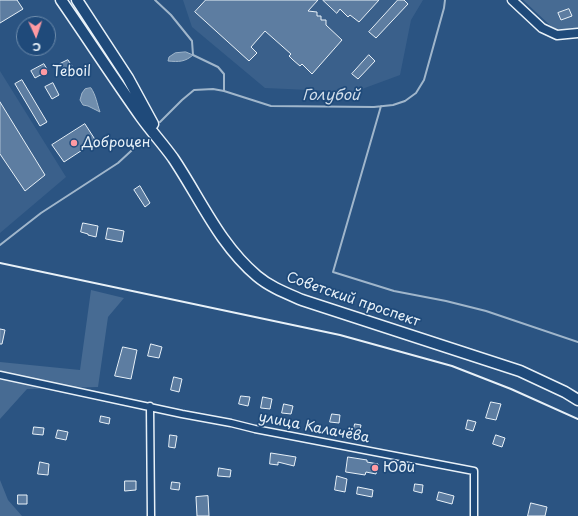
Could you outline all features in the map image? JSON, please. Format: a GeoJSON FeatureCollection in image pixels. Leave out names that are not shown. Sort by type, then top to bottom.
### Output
{"type":"FeatureCollection","features":[{"type":"Feature","properties":{"kind":"main road","name":"Советский проспект"},"geometry":{"type":"LineString","coordinates":[[61,0],[142,118],[189,182],[220,235],[243,263],[258,276],[275,288],[316,305],[520,371],[559,389],[578,400]]}},
{"type":"Feature","properties":{"kind":"main road","name":"Советский проспект"},"geometry":{"type":"LineString","coordinates":[[79,2],[128,78],[172,157]]}},
{"type":"Feature","properties":{"kind":"street"},"geometry":{"type":"LineString","coordinates":[[512,0],[542,28],[557,35],[578,33]]}},
{"type":"Feature","properties":{"kind":"street","name":"улица Калачёва"},"geometry":{"type":"LineString","coordinates":[[0,375],[255,429],[474,471],[474,516]]}},
{"type":"Feature","properties":{"kind":"street"},"geometry":{"type":"LineString","coordinates":[[150,406],[151,516]]}},
{"type":"Feature","properties":{"kind":"shaded area"},"geometry":{"type":"Polygon","coordinates":[[[183,0],[423,0],[411,20],[400,75],[354,92],[265,88],[192,27],[183,0]]]}},
{"type":"Feature","properties":{"kind":"shaded area"},"geometry":{"type":"Polygon","coordinates":[[[523,0],[578,0],[578,28],[564,31],[554,29],[523,0]]]}},
{"type":"Feature","properties":{"kind":"shaded area"},"geometry":{"type":"Polygon","coordinates":[[[186,52],[193,55],[182,61],[168,61],[169,57],[175,53],[186,52]]]}},
{"type":"Feature","properties":{"kind":"shaded area"},"geometry":{"type":"Polygon","coordinates":[[[0,71],[66,177],[0,233],[0,71]]]}},
{"type":"Feature","properties":{"kind":"shaded area"},"geometry":{"type":"Polygon","coordinates":[[[91,88],[100,112],[83,105],[80,100],[85,89],[91,88]]]}},
{"type":"Feature","properties":{"kind":"shaded area"},"geometry":{"type":"Polygon","coordinates":[[[91,290],[124,298],[108,317],[98,387],[27,389],[0,419],[0,362],[80,370],[91,290]]]}},
{"type":"Feature","properties":{"kind":"shaded area"},"geometry":{"type":"Polygon","coordinates":[[[0,480],[8,500],[22,516],[0,516],[0,480]]]}},
{"type":"Feature","properties":{"kind":"building"},"geometry":{"type":"Polygon","coordinates":[[[0,0],[17,0],[23,9],[0,23],[0,0]]]}},
{"type":"Feature","properties":{"kind":"building"},"geometry":{"type":"Polygon","coordinates":[[[206,0],[318,0],[308,11],[317,12],[317,16],[321,16],[321,20],[326,20],[326,25],[342,40],[312,74],[302,64],[300,66],[293,60],[289,56],[291,54],[265,31],[251,47],[257,53],[249,61],[195,12],[206,0]]]}},
{"type":"Feature","properties":{"kind":"building"},"geometry":{"type":"Polygon","coordinates":[[[323,0],[379,0],[359,22],[350,15],[348,17],[340,9],[337,13],[323,0]]]}},
{"type":"Feature","properties":{"kind":"building"},"geometry":{"type":"Polygon","coordinates":[[[398,0],[404,0],[408,4],[376,38],[369,32],[398,0]]]}},
{"type":"Feature","properties":{"kind":"building"},"geometry":{"type":"Polygon","coordinates":[[[569,9],[572,16],[561,20],[558,13],[569,9]]]}},
{"type":"Feature","properties":{"kind":"building"},"geometry":{"type":"Polygon","coordinates":[[[369,55],[375,61],[358,79],[352,74],[369,55]]]}},
{"type":"Feature","properties":{"kind":"building"},"geometry":{"type":"Polygon","coordinates":[[[68,60],[72,66],[64,70],[60,64],[68,60]]]}},
{"type":"Feature","properties":{"kind":"building"},"geometry":{"type":"Polygon","coordinates":[[[44,64],[48,71],[35,78],[31,71],[44,64]]]}},
{"type":"Feature","properties":{"kind":"building"},"geometry":{"type":"Polygon","coordinates":[[[22,80],[47,122],[40,126],[15,84],[22,80]]]}},
{"type":"Feature","properties":{"kind":"building"},"geometry":{"type":"Polygon","coordinates":[[[53,83],[59,95],[52,99],[45,87],[53,83]]]}},
{"type":"Feature","properties":{"kind":"building"},"geometry":{"type":"Polygon","coordinates":[[[0,102],[45,175],[25,191],[0,154],[0,102]]]}},
{"type":"Feature","properties":{"kind":"building","name":"Доброцен"},"geometry":{"type":"Polygon","coordinates":[[[85,124],[96,141],[64,162],[52,145],[85,124]]]}},
{"type":"Feature","properties":{"kind":"building"},"geometry":{"type":"Polygon","coordinates":[[[140,186],[150,203],[145,207],[134,190],[140,186]]]}},
{"type":"Feature","properties":{"kind":"building"},"geometry":{"type":"Polygon","coordinates":[[[83,223],[98,226],[96,237],[81,232],[83,223]]]}},
{"type":"Feature","properties":{"kind":"building"},"geometry":{"type":"Polygon","coordinates":[[[108,228],[124,231],[122,242],[106,239],[108,228]]]}},
{"type":"Feature","properties":{"kind":"building"},"geometry":{"type":"Polygon","coordinates":[[[0,329],[5,330],[2,344],[0,344],[0,329]]]}},
{"type":"Feature","properties":{"kind":"building"},"geometry":{"type":"Polygon","coordinates":[[[151,344],[162,347],[159,358],[148,356],[151,344]]]}},
{"type":"Feature","properties":{"kind":"building"},"geometry":{"type":"Polygon","coordinates":[[[123,347],[137,350],[131,379],[115,376],[123,347]]]}},
{"type":"Feature","properties":{"kind":"building"},"geometry":{"type":"Polygon","coordinates":[[[174,377],[182,379],[179,392],[171,390],[174,377]]]}},
{"type":"Feature","properties":{"kind":"building"},"geometry":{"type":"Polygon","coordinates":[[[241,396],[250,397],[248,406],[239,404],[241,396]]]}},
{"type":"Feature","properties":{"kind":"building"},"geometry":{"type":"Polygon","coordinates":[[[263,397],[272,399],[270,409],[261,408],[263,397]]]}},
{"type":"Feature","properties":{"kind":"building"},"geometry":{"type":"Polygon","coordinates":[[[491,402],[501,404],[496,420],[486,418],[491,402]]]}},
{"type":"Feature","properties":{"kind":"building"},"geometry":{"type":"Polygon","coordinates":[[[284,404],[293,406],[291,414],[282,413],[284,404]]]}},
{"type":"Feature","properties":{"kind":"building"},"geometry":{"type":"Polygon","coordinates":[[[332,414],[340,415],[339,423],[330,422],[332,414]]]}},
{"type":"Feature","properties":{"kind":"building"},"geometry":{"type":"Polygon","coordinates":[[[101,416],[110,418],[109,424],[100,422],[101,416]]]}},
{"type":"Feature","properties":{"kind":"building"},"geometry":{"type":"Polygon","coordinates":[[[468,420],[476,422],[473,431],[466,429],[468,420]]]}},
{"type":"Feature","properties":{"kind":"building"},"geometry":{"type":"Polygon","coordinates":[[[355,424],[361,425],[359,434],[353,433],[355,424]]]}},
{"type":"Feature","properties":{"kind":"building"},"geometry":{"type":"Polygon","coordinates":[[[34,427],[44,428],[43,435],[33,434],[34,427]]]}},
{"type":"Feature","properties":{"kind":"building"},"geometry":{"type":"Polygon","coordinates":[[[58,430],[68,432],[66,440],[56,438],[58,430]]]}},
{"type":"Feature","properties":{"kind":"building"},"geometry":{"type":"Polygon","coordinates":[[[170,435],[177,436],[175,448],[169,447],[170,435]]]}},
{"type":"Feature","properties":{"kind":"building"},"geometry":{"type":"Polygon","coordinates":[[[496,435],[505,438],[502,447],[493,444],[496,435]]]}},
{"type":"Feature","properties":{"kind":"building"},"geometry":{"type":"Polygon","coordinates":[[[271,453],[296,457],[294,466],[278,462],[278,465],[270,464],[271,453]]]}},
{"type":"Feature","properties":{"kind":"building"},"geometry":{"type":"Polygon","coordinates":[[[348,457],[367,460],[367,462],[378,464],[376,474],[366,472],[365,475],[346,472],[348,457]]]}},
{"type":"Feature","properties":{"kind":"building"},"geometry":{"type":"Polygon","coordinates":[[[40,462],[49,464],[48,475],[38,474],[40,462]]]}},
{"type":"Feature","properties":{"kind":"building"},"geometry":{"type":"Polygon","coordinates":[[[219,468],[231,470],[230,477],[218,476],[219,468]]]}},
{"type":"Feature","properties":{"kind":"building"},"geometry":{"type":"Polygon","coordinates":[[[337,476],[347,479],[345,492],[335,490],[337,476]]]}},
{"type":"Feature","properties":{"kind":"building"},"geometry":{"type":"Polygon","coordinates":[[[125,481],[136,481],[136,490],[125,491],[125,481]]]}},
{"type":"Feature","properties":{"kind":"building"},"geometry":{"type":"Polygon","coordinates":[[[172,482],[180,483],[179,490],[171,489],[172,482]]]}},
{"type":"Feature","properties":{"kind":"building"},"geometry":{"type":"Polygon","coordinates":[[[415,484],[423,485],[422,493],[414,491],[415,484]]]}},
{"type":"Feature","properties":{"kind":"building"},"geometry":{"type":"Polygon","coordinates":[[[358,487],[373,490],[372,497],[357,494],[358,487]]]}},
{"type":"Feature","properties":{"kind":"building"},"geometry":{"type":"Polygon","coordinates":[[[439,492],[454,496],[452,504],[437,500],[439,492]]]}},
{"type":"Feature","properties":{"kind":"building"},"geometry":{"type":"Polygon","coordinates":[[[18,495],[27,495],[27,504],[18,504],[18,495]]]}},
{"type":"Feature","properties":{"kind":"building"},"geometry":{"type":"Polygon","coordinates":[[[208,496],[209,516],[197,516],[196,497],[208,496]]]}},
{"type":"Feature","properties":{"kind":"building"},"geometry":{"type":"Polygon","coordinates":[[[531,503],[547,507],[545,516],[528,516],[531,503]]]}},
{"type":"Feature","properties":{"kind":"waterway"},"geometry":{"type":"LineString","coordinates":[[155,0],[171,15],[192,41],[193,55],[218,67],[224,74],[224,91]]}},
{"type":"Feature","properties":{"kind":"waterway","name":"Голубой"},"geometry":{"type":"LineString","coordinates":[[160,122],[194,90],[213,89],[224,91],[271,106],[374,107],[393,105],[405,101],[416,93],[424,80],[445,0]]}},
{"type":"Feature","properties":{"kind":"waterway"},"geometry":{"type":"LineString","coordinates":[[381,106],[333,272],[394,291],[446,301],[486,311],[578,342]]}},
{"type":"Feature","properties":{"kind":"waterway","name":"Голубой"},"geometry":{"type":"LineString","coordinates":[[0,245],[41,213],[118,163],[143,140]]}},
{"type":"Feature","properties":{"kind":"railway"},"geometry":{"type":"LineString","coordinates":[[0,263],[340,335],[452,366],[511,389],[578,419]]}},
{"type":"Feature","properties":{"kind":"place","name":"Teboil"},"geometry":{"type":"Point","coordinates":[44,72]}},
{"type":"Feature","properties":{"kind":"place","name":"Доброцен"},"geometry":{"type":"Point","coordinates":[74,143]}},
{"type":"Feature","properties":{"kind":"place","name":"Юди"},"geometry":{"type":"Point","coordinates":[375,468]}}]}
